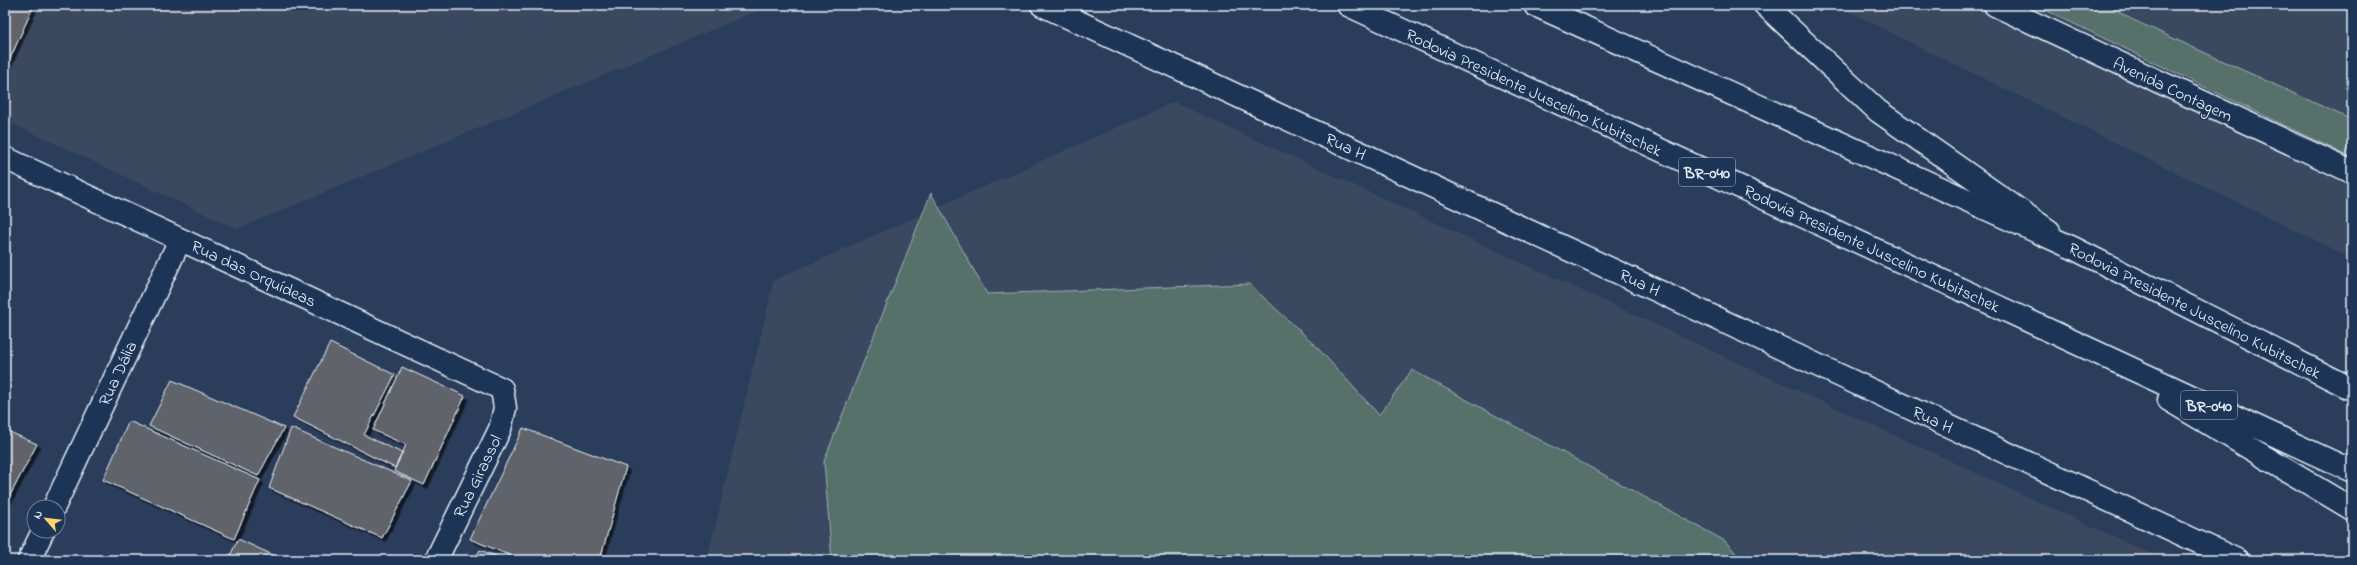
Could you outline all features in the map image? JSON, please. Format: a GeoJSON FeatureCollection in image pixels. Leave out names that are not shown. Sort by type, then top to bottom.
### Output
{"type":"FeatureCollection","features":[{"type":"Feature","properties":{"kind":"main road","name":"Rua H"},"geometry":{"type":"LineString","coordinates":[[1042,5],[2237,560]]}},
{"type":"Feature","properties":{"kind":"main road","name":"Rodovia Presidente Juscelino Kubitschek"},"geometry":{"type":"LineString","coordinates":[[1348,5],[2352,471]]}},
{"type":"Feature","properties":{"kind":"main road","name":"Rodovia Presidente Juscelino Kubitschek"},"geometry":{"type":"LineString","coordinates":[[1535,5],[2073,248],[2352,389]]}},
{"type":"Feature","properties":{"kind":"main road"},"geometry":{"type":"LineString","coordinates":[[1765,5],[1878,111],[2073,248]]}},
{"type":"Feature","properties":{"kind":"main road","name":"Avenida Contagem"},"geometry":{"type":"LineString","coordinates":[[1995,5],[2352,172]]}},
{"type":"Feature","properties":{"kind":"main road","name":"Rua das Orquídeas"},"geometry":{"type":"LineString","coordinates":[[5,158],[502,389]]}},
{"type":"Feature","properties":{"kind":"main road","name":"Rua Dália"},"geometry":{"type":"LineString","coordinates":[[58,499],[180,240]]}},
{"type":"Feature","properties":{"kind":"main road"},"geometry":{"type":"LineString","coordinates":[[2066,338],[2352,509]]}},
{"type":"Feature","properties":{"kind":"main road","name":"Rua Girassol"},"geometry":{"type":"LineString","coordinates":[[436,560],[500,430],[505,408],[502,389]]}},
{"type":"Feature","properties":{"kind":"main road"},"geometry":{"type":"LineString","coordinates":[[29,560],[39,539]]}},
{"type":"Feature","properties":{"kind":"path"},"geometry":{"type":"LineString","coordinates":[[883,5],[892,9],[896,5]]}},
{"type":"Feature","properties":{"kind":"shaded area"},"geometry":{"type":"Polygon","coordinates":[[[5,5],[771,5],[237,229],[5,120],[5,5]]]}},
{"type":"Feature","properties":{"kind":"shaded area"},"geometry":{"type":"Polygon","coordinates":[[[1837,5],[2352,5],[2352,258],[1919,47],[1837,5]]]}},
{"type":"Feature","properties":{"kind":"shaded area"},"geometry":{"type":"Polygon","coordinates":[[[1174,102],[2164,560],[707,560],[774,280],[1174,102]]]}},
{"type":"Feature","properties":{"kind":"green space"},"geometry":{"type":"Polygon","coordinates":[[[2035,5],[2108,5],[2131,19],[2352,120],[2352,158],[2035,5]]]}},
{"type":"Feature","properties":{"kind":"green space"},"geometry":{"type":"Polygon","coordinates":[[[931,193],[987,294],[1249,284],[1313,343],[1379,415],[1412,370],[1725,541],[1742,560],[832,560],[824,461],[931,193]]]}},
{"type":"Feature","properties":{"kind":"building"},"geometry":{"type":"Polygon","coordinates":[[[5,5],[34,5],[5,70],[5,5]]]}},
{"type":"Feature","properties":{"kind":"building"},"geometry":{"type":"Polygon","coordinates":[[[330,343],[395,375],[364,435],[402,453],[395,468],[293,417],[330,343]]]}},
{"type":"Feature","properties":{"kind":"building"},"geometry":{"type":"Polygon","coordinates":[[[402,367],[465,396],[424,485],[394,471],[406,445],[373,430],[402,367]]]}},
{"type":"Feature","properties":{"kind":"building"},"geometry":{"type":"Polygon","coordinates":[[[172,380],[284,428],[258,476],[149,426],[172,380]]]}},
{"type":"Feature","properties":{"kind":"building"},"geometry":{"type":"Polygon","coordinates":[[[129,421],[260,480],[234,539],[103,480],[129,421]]]}},
{"type":"Feature","properties":{"kind":"building"},"geometry":{"type":"Polygon","coordinates":[[[291,428],[412,481],[382,538],[269,488],[291,428]]]}},
{"type":"Feature","properties":{"kind":"building"},"geometry":{"type":"Polygon","coordinates":[[[523,428],[626,467],[600,560],[521,560],[470,539],[523,428]]]}},
{"type":"Feature","properties":{"kind":"building"},"geometry":{"type":"Polygon","coordinates":[[[5,430],[37,444],[5,505],[5,430]]]}},
{"type":"Feature","properties":{"kind":"building"},"geometry":{"type":"Polygon","coordinates":[[[238,539],[284,560],[228,560],[238,539]]]}},
{"type":"Feature","properties":{"kind":"building"},"geometry":{"type":"Polygon","coordinates":[[[480,550],[506,560],[474,560],[480,550]]]}}]}
